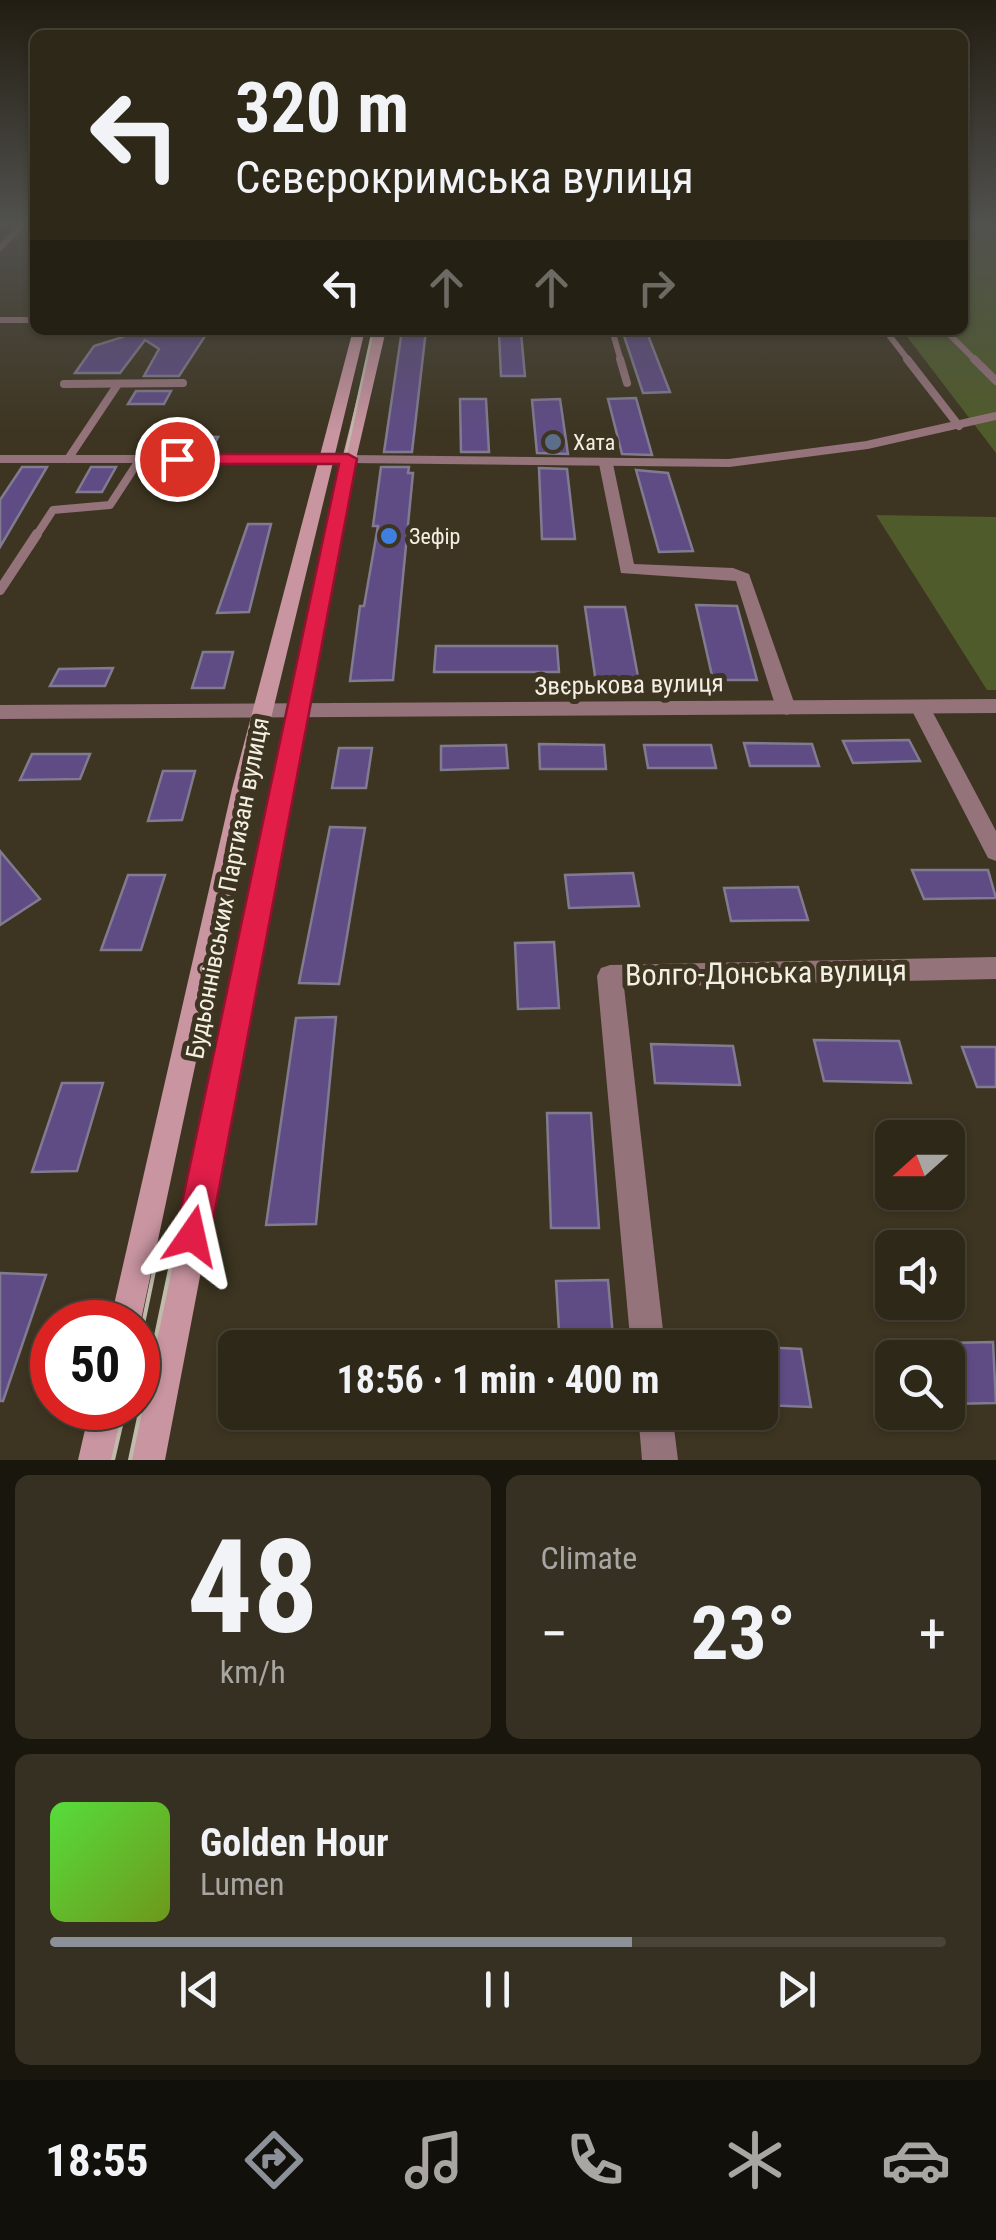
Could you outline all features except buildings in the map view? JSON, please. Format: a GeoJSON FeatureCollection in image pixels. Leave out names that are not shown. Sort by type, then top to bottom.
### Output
{"type":"FeatureCollection","features":[{"type":"Feature","properties":{"kind":"main road","name":"Будьоннівських Партизан вулиця"},"geometry":{"type":"LineString","coordinates":[[131,1300],[262,712],[357,335]]}},
{"type":"Feature","properties":{"kind":"main road","name":"Будьоннівських Партизан вулиця"},"geometry":{"type":"LineString","coordinates":[[147,1460],[348,459],[379,335]]}},
{"type":"Feature","properties":{"kind":"main road"},"geometry":{"type":"LineString","coordinates":[[96,1460],[102,1430]]}},
{"type":"Feature","properties":{"kind":"street"},"geometry":{"type":"LineString","coordinates":[[0,320],[30,320]]}},
{"type":"Feature","properties":{"kind":"street"},"geometry":{"type":"LineString","coordinates":[[0,459],[348,459]]}},
{"type":"Feature","properties":{"kind":"street"},"geometry":{"type":"LineString","coordinates":[[606,464],[627,569],[733,573],[743,578],[786,708]]}},
{"type":"Feature","properties":{"kind":"street"},"geometry":{"type":"LineString","coordinates":[[920,706],[996,852]]}},
{"type":"Feature","properties":{"kind":"street","name":"Звєрькова вулиця"},"geometry":{"type":"LineString","coordinates":[[0,712],[996,706]]}},
{"type":"Feature","properties":{"kind":"street","name":"Волго-Донська вулиця"},"geometry":{"type":"LineString","coordinates":[[646,1330],[610,976],[996,968]]}},
{"type":"Feature","properties":{"kind":"street"},"geometry":{"type":"LineString","coordinates":[[657,1430],[660,1460]]}},
{"type":"Feature","properties":{"kind":"lane"},"geometry":{"type":"LineString","coordinates":[[613,335],[627,383]]}},
{"type":"Feature","properties":{"kind":"lane"},"geometry":{"type":"LineString","coordinates":[[889,335],[960,426]]}},
{"type":"Feature","properties":{"kind":"lane"},"geometry":{"type":"LineString","coordinates":[[951,335],[996,382]]}},
{"type":"Feature","properties":{"kind":"lane"},"geometry":{"type":"LineString","coordinates":[[64,384],[183,382]]}},
{"type":"Feature","properties":{"kind":"lane"},"geometry":{"type":"LineString","coordinates":[[68,459],[118,384]]}},
{"type":"Feature","properties":{"kind":"lane"},"geometry":{"type":"LineString","coordinates":[[348,459],[729,463],[867,445],[996,416]]}},
{"type":"Feature","properties":{"kind":"lane"},"geometry":{"type":"LineString","coordinates":[[0,590],[53,510],[109,509],[119,500],[140,459]]}},
{"type":"Feature","properties":{"kind":"green space"},"geometry":{"type":"Polygon","coordinates":[[[968,294],[996,294],[996,453],[906,335],[968,335],[968,294]]]}},
{"type":"Feature","properties":{"kind":"green space"},"geometry":{"type":"Polygon","coordinates":[[[876,515],[996,517],[996,690],[987,690],[876,515]]]}},
{"type":"Feature","properties":{"kind":"tram line"},"geometry":{"type":"LineString","coordinates":[[212,1067],[372,335]]}},
{"type":"Feature","properties":{"kind":"tram line"},"geometry":{"type":"LineString","coordinates":[[130,1460],[213,1064]]}},
{"type":"Feature","properties":{"kind":"tram line"},"geometry":{"type":"LineString","coordinates":[[148,1300],[158,1252]]}},
{"type":"Feature","properties":{"kind":"tram line"},"geometry":{"type":"LineString","coordinates":[[113,1460],[120,1430]]}},
{"type":"Feature","properties":{"kind":"place","name":"Хата"},"geometry":{"type":"Point","coordinates":[553,442]}},
{"type":"Feature","properties":{"kind":"place","name":"Зефір"},"geometry":{"type":"Point","coordinates":[389,536]}},
{"type":"Feature","properties":{"kind":"route"},"geometry":{"type":"LineString","coordinates":[[177,459],[348,459],[192,1236]]}}]}
